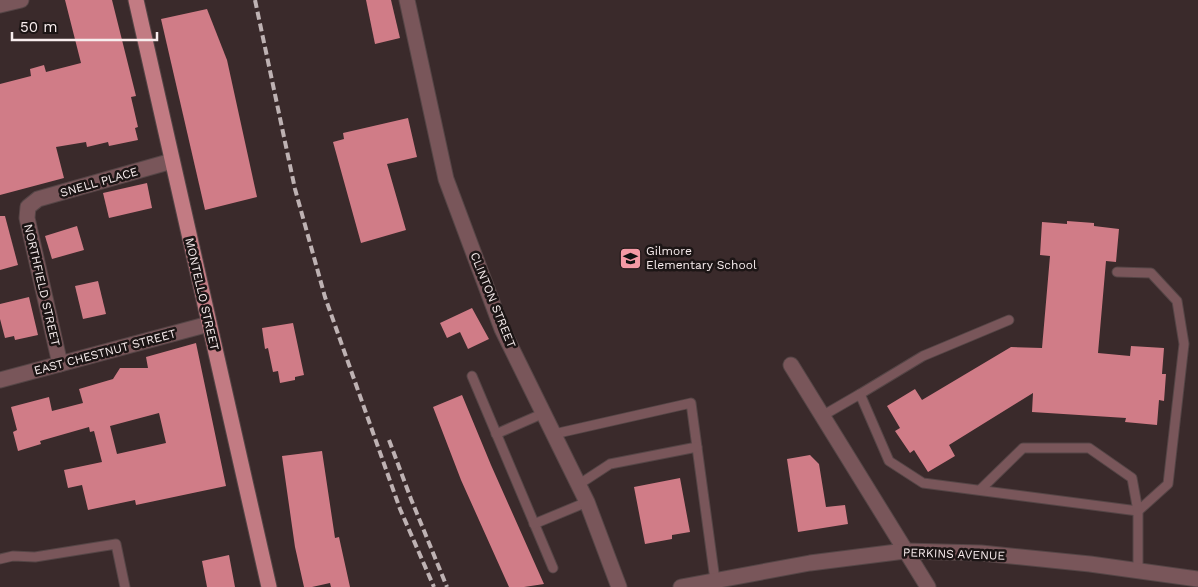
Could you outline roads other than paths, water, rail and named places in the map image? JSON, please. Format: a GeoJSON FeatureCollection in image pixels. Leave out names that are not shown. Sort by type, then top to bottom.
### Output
{"type":"FeatureCollection","features":[{"type":"Feature","properties":{"kind":"main road","name":"MONTELLO STREET"},"geometry":{"type":"LineString","coordinates":[[136,0],[269,587]]}},
{"type":"Feature","properties":{"kind":"street"},"geometry":{"type":"LineString","coordinates":[[0,6],[21,0]]}},
{"type":"Feature","properties":{"kind":"street","name":"CLINTON STREET"},"geometry":{"type":"LineString","coordinates":[[407,0],[446,179],[502,329],[587,502],[619,587]]}},
{"type":"Feature","properties":{"kind":"street","name":"SNELL PLACE"},"geometry":{"type":"LineString","coordinates":[[28,207],[38,199],[172,161]]}},
{"type":"Feature","properties":{"kind":"street","name":"NORTHFIELD STREET"},"geometry":{"type":"LineString","coordinates":[[28,207],[27,218],[60,364]]}},
{"type":"Feature","properties":{"kind":"street","name":"EAST CHESTNUT STREET"},"geometry":{"type":"LineString","coordinates":[[0,380],[209,324]]}},
{"type":"Feature","properties":{"kind":"street"},"geometry":{"type":"LineString","coordinates":[[790,365],[928,587]]}},
{"type":"Feature","properties":{"kind":"street","name":"PERKINS AVENUE"},"geometry":{"type":"LineString","coordinates":[[681,587],[810,563],[905,551],[981,553],[1198,578]]}},
{"type":"Feature","properties":{"kind":"lane"},"geometry":{"type":"LineString","coordinates":[[860,394],[890,461],[923,483],[981,489],[1138,511],[1168,484],[1184,344],[1177,301],[1151,273],[1118,272]]}},
{"type":"Feature","properties":{"kind":"lane"},"geometry":{"type":"LineString","coordinates":[[822,416],[923,356],[1009,320]]}},
{"type":"Feature","properties":{"kind":"lane"},"geometry":{"type":"LineString","coordinates":[[472,376],[553,568]]}},
{"type":"Feature","properties":{"kind":"lane"},"geometry":{"type":"LineString","coordinates":[[554,434],[691,403],[715,580]]}},
{"type":"Feature","properties":{"kind":"lane"},"geometry":{"type":"LineString","coordinates":[[496,434],[544,414]]}},
{"type":"Feature","properties":{"kind":"lane"},"geometry":{"type":"LineString","coordinates":[[578,484],[610,464],[697,447]]}},
{"type":"Feature","properties":{"kind":"lane"},"geometry":{"type":"LineString","coordinates":[[981,489],[1023,448],[1089,448],[1132,478],[1138,511],[1138,571]]}},
{"type":"Feature","properties":{"kind":"lane"},"geometry":{"type":"LineString","coordinates":[[534,524],[587,502]]}},
{"type":"Feature","properties":{"kind":"lane"},"geometry":{"type":"LineString","coordinates":[[0,559],[13,556],[35,557],[116,544],[125,587]]}},
{"type":"Feature","properties":{"kind":"railway"},"geometry":{"type":"LineString","coordinates":[[255,0],[295,189],[325,297],[400,509],[434,587]]}},
{"type":"Feature","properties":{"kind":"railway"},"geometry":{"type":"LineString","coordinates":[[389,440],[447,587]]}},
{"type":"Feature","properties":{"kind":"place","name":"Gilmore Elementary School"},"geometry":{"type":"Point","coordinates":[630,258]}}]}
